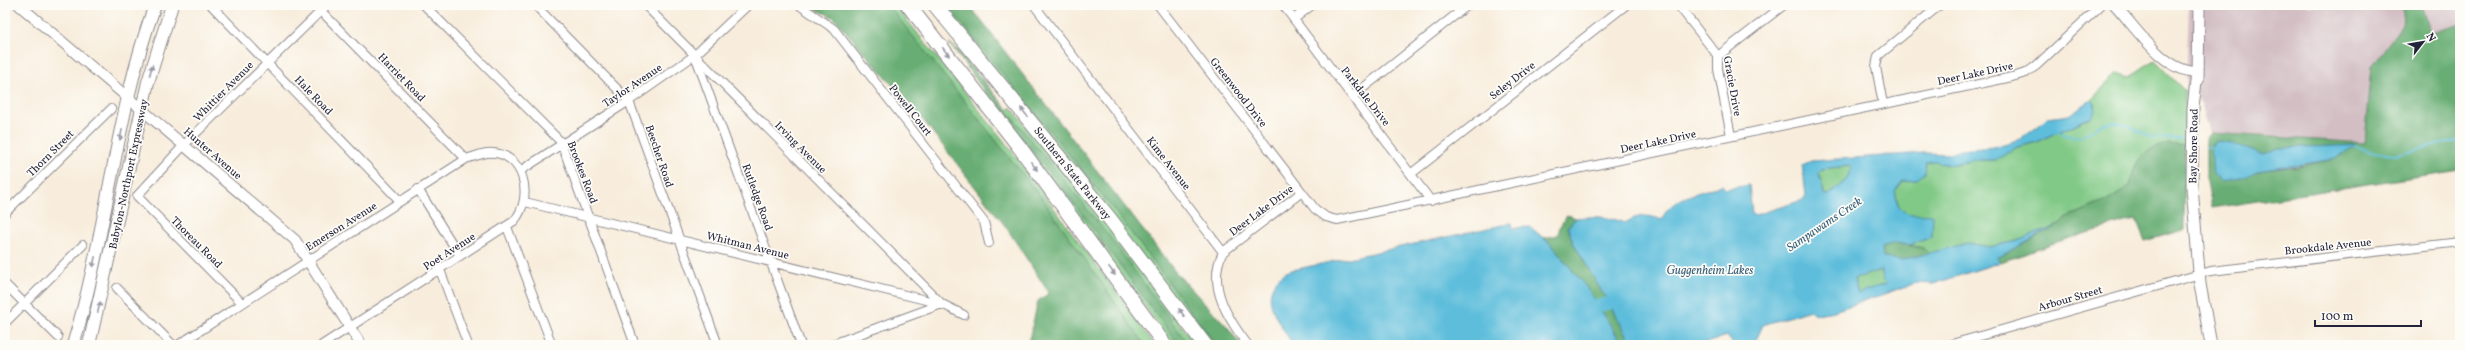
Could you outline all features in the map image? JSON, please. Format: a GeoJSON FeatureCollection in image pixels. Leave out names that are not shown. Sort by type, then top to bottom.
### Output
{"type":"FeatureCollection","features":[{"type":"Feature","properties":{"kind":"highway"},"geometry":{"type":"LineString","coordinates":[[908,5],[1030,160],[1165,345]]}},
{"type":"Feature","properties":{"kind":"highway","name":"Southern State Parkway"},"geometry":{"type":"LineString","coordinates":[[935,5],[1110,219],[1204,345]]}},
{"type":"Feature","properties":{"kind":"main road","name":"Babylon-Northport Expressway"},"geometry":{"type":"LineString","coordinates":[[73,345],[89,283],[130,97],[155,5]]}},
{"type":"Feature","properties":{"kind":"main road","name":"Babylon-Northport Expressway"},"geometry":{"type":"LineString","coordinates":[[89,345],[142,108],[158,47],[172,5]]}},
{"type":"Feature","properties":{"kind":"main road","name":"Bay Shore Road"},"geometry":{"type":"LineString","coordinates":[[2199,5],[2197,72],[2200,108],[2199,186],[2195,220],[2199,274],[2211,345]]}},
{"type":"Feature","properties":{"kind":"street","name":"Hunter Avenue"},"geometry":{"type":"LineString","coordinates":[[19,5],[130,97],[295,240],[360,345]]}},
{"type":"Feature","properties":{"kind":"street","name":"Hale Road"},"geometry":{"type":"LineString","coordinates":[[211,5],[400,201]]}},
{"type":"Feature","properties":{"kind":"street","name":"Whittier Avenue"},"geometry":{"type":"LineString","coordinates":[[137,196],[185,144],[328,5]]}},
{"type":"Feature","properties":{"kind":"street","name":"Brookes Road"},"geometry":{"type":"LineString","coordinates":[[424,5],[562,142],[588,218],[635,345]]}},
{"type":"Feature","properties":{"kind":"street","name":"Beecher Road"},"geometry":{"type":"LineString","coordinates":[[535,5],[629,101],[678,239],[718,345]]}},
{"type":"Feature","properties":{"kind":"street","name":"Irving Avenue"},"geometry":{"type":"LineString","coordinates":[[645,5],[942,304]]}},
{"type":"Feature","properties":{"kind":"street","name":"Taylor Avenue"},"geometry":{"type":"LineString","coordinates":[[520,171],[562,142],[629,101],[695,55],[748,5]]}},
{"type":"Feature","properties":{"kind":"street","name":"Powell Court"},"geometry":{"type":"LineString","coordinates":[[799,5],[822,18],[834,29],[984,222],[989,243]]}},
{"type":"Feature","properties":{"kind":"street","name":"Kime Avenue"},"geometry":{"type":"LineString","coordinates":[[1034,5],[1224,252]]}},
{"type":"Feature","properties":{"kind":"street","name":"Greenwood Drive"},"geometry":{"type":"LineString","coordinates":[[1158,5],[1302,192]]}},
{"type":"Feature","properties":{"kind":"street","name":"Parkdale Drive"},"geometry":{"type":"LineString","coordinates":[[1283,5],[1431,200]]}},
{"type":"Feature","properties":{"kind":"street"},"geometry":{"type":"LineString","coordinates":[[1294,19],[1312,5]]}},
{"type":"Feature","properties":{"kind":"street"},"geometry":{"type":"LineString","coordinates":[[1353,96],[1468,5]]}},
{"type":"Feature","properties":{"kind":"street","name":"Seley Drive"},"geometry":{"type":"LineString","coordinates":[[1412,173],[1626,5]]}},
{"type":"Feature","properties":{"kind":"street","name":"Gracie Drive"},"geometry":{"type":"LineString","coordinates":[[1678,5],[1718,56],[1718,70],[1731,136]]}},
{"type":"Feature","properties":{"kind":"street"},"geometry":{"type":"LineString","coordinates":[[1718,56],[1784,5]]}},
{"type":"Feature","properties":{"kind":"street"},"geometry":{"type":"LineString","coordinates":[[1883,104],[1876,67],[1878,56],[1940,5]]}},
{"type":"Feature","properties":{"kind":"street","name":"Deer Lake Drive"},"geometry":{"type":"LineString","coordinates":[[1224,252],[1302,192],[1315,209],[1326,218],[1337,220],[2026,73],[2101,5]]}},
{"type":"Feature","properties":{"kind":"street"},"geometry":{"type":"LineString","coordinates":[[2115,5],[2169,63],[2183,70],[2197,72]]}},
{"type":"Feature","properties":{"kind":"street","name":"Harriet Road"},"geometry":{"type":"LineString","coordinates":[[321,11],[466,159]]}},
{"type":"Feature","properties":{"kind":"street","name":"Rutledge Road"},"geometry":{"type":"LineString","coordinates":[[695,55],[801,345]]}},
{"type":"Feature","properties":{"kind":"street","name":"Thorn Street"},"geometry":{"type":"LineString","coordinates":[[5,213],[111,109]]}},
{"type":"Feature","properties":{"kind":"street","name":"Emerson Avenue"},"geometry":{"type":"LineString","coordinates":[[178,345],[466,159],[488,153],[499,155],[508,159],[520,171]]}},
{"type":"Feature","properties":{"kind":"street"},"geometry":{"type":"LineString","coordinates":[[520,171],[526,187],[525,202]]}},
{"type":"Feature","properties":{"kind":"street"},"geometry":{"type":"LineString","coordinates":[[418,189],[460,256]]}},
{"type":"Feature","properties":{"kind":"street","name":"Thoreau Road"},"geometry":{"type":"LineString","coordinates":[[137,196],[242,303]]}},
{"type":"Feature","properties":{"kind":"street","name":"Whitman Avenue"},"geometry":{"type":"LineString","coordinates":[[525,202],[942,304],[964,315]]}},
{"type":"Feature","properties":{"kind":"street","name":"Poet Avenue"},"geometry":{"type":"LineString","coordinates":[[322,345],[507,227],[520,215],[525,202]]}},
{"type":"Feature","properties":{"kind":"street"},"geometry":{"type":"LineString","coordinates":[[507,227],[552,345]]}},
{"type":"Feature","properties":{"kind":"street","name":"Brookdale Avenue"},"geometry":{"type":"LineString","coordinates":[[2199,274],[2216,270],[2460,242]]}},
{"type":"Feature","properties":{"kind":"street"},"geometry":{"type":"LineString","coordinates":[[5,323],[83,245]]}},
{"type":"Feature","properties":{"kind":"street"},"geometry":{"type":"LineString","coordinates":[[1224,252],[1218,262],[1219,293],[1225,312],[1248,345]]}},
{"type":"Feature","properties":{"kind":"street"},"geometry":{"type":"LineString","coordinates":[[440,270],[468,345]]}},
{"type":"Feature","properties":{"kind":"street","name":"Arbour Street"},"geometry":{"type":"LineString","coordinates":[[1948,345],[2199,274]]}},
{"type":"Feature","properties":{"kind":"street"},"geometry":{"type":"LineString","coordinates":[[5,284],[58,337]]}},
{"type":"Feature","properties":{"kind":"street"},"geometry":{"type":"LineString","coordinates":[[117,288],[173,345]]}},
{"type":"Feature","properties":{"kind":"street"},"geometry":{"type":"LineString","coordinates":[[830,345],[942,304]]}},
{"type":"Feature","properties":{"kind":"shaded area"},"geometry":{"type":"Polygon","coordinates":[[[2189,5],[2404,5],[2402,25],[2372,66],[2365,143],[2210,133],[2201,103],[2186,89],[2189,5]]]}},
{"type":"Feature","properties":{"kind":"shaded area"},"geometry":{"type":"Polygon","coordinates":[[[2422,5],[2460,5],[2460,24],[2431,34],[2422,5]]]}},
{"type":"Feature","properties":{"kind":"green space"},"geometry":{"type":"Polygon","coordinates":[[[807,5],[888,5],[1044,201],[1145,345],[1024,345],[1029,340],[1038,301],[1049,293],[1006,227],[923,120],[833,17],[807,5]]]}},
{"type":"Feature","properties":{"kind":"green space"},"geometry":{"type":"Polygon","coordinates":[[[888,5],[895,5],[1008,146],[1155,345],[1145,345],[1044,201],[888,5]]]}},
{"type":"Feature","properties":{"kind":"green space"},"geometry":{"type":"Polygon","coordinates":[[[943,5],[947,5],[1114,210],[1216,345],[1212,345],[943,5]]]}},
{"type":"Feature","properties":{"kind":"green space"},"geometry":{"type":"Polygon","coordinates":[[[947,5],[969,5],[1177,274],[1226,325],[1241,345],[1216,345],[1114,210],[947,5]]]}},
{"type":"Feature","properties":{"kind":"green space"},"geometry":{"type":"Polygon","coordinates":[[[2404,5],[2422,5],[2431,33],[2460,24],[2460,170],[2212,208],[2206,177],[2206,138],[2210,133],[2365,143],[2372,66],[2402,25],[2404,5]],[[2212,144],[2213,172],[2257,171],[2299,166],[2335,159],[2355,145],[2279,149],[2262,156],[2250,151],[2212,144]]]}},
{"type":"Feature","properties":{"kind":"green space"},"geometry":{"type":"Polygon","coordinates":[[[949,43],[957,49],[1008,110],[1011,107],[1114,235],[1196,345],[1173,345],[949,43]]]}},
{"type":"Feature","properties":{"kind":"green space"},"geometry":{"type":"Polygon","coordinates":[[[957,49],[1109,236],[1189,345],[1179,345],[1065,191],[1000,112],[957,53],[957,49]]]}},
{"type":"Feature","properties":{"kind":"green space"},"geometry":{"type":"Polygon","coordinates":[[[2154,60],[2185,91],[2185,145],[2168,143],[2135,166],[2129,187],[2109,200],[2072,215],[2055,227],[2017,241],[1989,247],[1968,243],[1929,254],[1923,248],[1909,245],[1932,237],[1909,214],[1899,208],[1895,191],[1903,181],[1916,180],[1926,161],[1935,161],[1949,165],[1975,160],[1996,160],[2017,147],[2037,142],[2091,117],[2094,103],[2091,100],[2117,73],[2129,77],[2154,60]]]}},
{"type":"Feature","properties":{"kind":"green space"},"geometry":{"type":"Polygon","coordinates":[[[2168,143],[2185,145],[2184,230],[2145,241],[2136,219],[2090,232],[2001,262],[1997,258],[2055,227],[2072,215],[2109,200],[2129,187],[2137,163],[2145,153],[2168,143]]]}},
{"type":"Feature","properties":{"kind":"green space"},"geometry":{"type":"Polygon","coordinates":[[[1849,166],[1852,168],[1847,179],[1829,195],[1824,194],[1819,173],[1822,169],[1849,166]]]}},
{"type":"Feature","properties":{"kind":"green space"},"geometry":{"type":"Polygon","coordinates":[[[1567,215],[1576,218],[1568,227],[1573,242],[1633,345],[1623,345],[1586,287],[1552,245],[1544,238],[1558,235],[1560,226],[1567,215]]]}},
{"type":"Feature","properties":{"kind":"green space"},"geometry":{"type":"Polygon","coordinates":[[[1894,243],[1923,248],[1929,254],[1902,260],[1883,259],[1881,247],[1894,243]]]}},
{"type":"Feature","properties":{"kind":"green space"},"geometry":{"type":"Polygon","coordinates":[[[1881,270],[1885,284],[1858,294],[1854,279],[1881,270]]]}},
{"type":"Feature","properties":{"kind":"water","name":"Guggenheim Lakes"},"geometry":{"type":"Polygon","coordinates":[[[2091,100],[2094,103],[2095,111],[2091,117],[2037,142],[2017,147],[1996,160],[1975,160],[1949,165],[1935,161],[1926,162],[1925,173],[1916,180],[1903,181],[1895,191],[1899,208],[1909,214],[1933,215],[1932,237],[1909,245],[1894,243],[1882,247],[1883,258],[1902,260],[1968,243],[1989,247],[2017,241],[2055,227],[1997,258],[2001,262],[1933,284],[1916,283],[1834,311],[1816,314],[1810,310],[1763,325],[1754,345],[1734,345],[1727,336],[1700,345],[1633,345],[1573,242],[1568,227],[1576,218],[1583,217],[1607,218],[1625,223],[1634,218],[1643,216],[1662,220],[1671,206],[1678,201],[1722,185],[1725,189],[1749,185],[1752,214],[1755,215],[1803,200],[1806,195],[1802,165],[1811,161],[1924,153],[1951,154],[1958,150],[1994,147],[2020,139],[2048,118],[2069,115],[2091,100]],[[1849,166],[1822,169],[1819,173],[1824,194],[1829,195],[1847,179],[1852,168],[1849,166]],[[1881,270],[1854,279],[1858,293],[1885,284],[1881,270]]]}},
{"type":"Feature","properties":{"kind":"water"},"geometry":{"type":"Polygon","coordinates":[[[2217,141],[2233,143],[2262,155],[2279,148],[2356,145],[2335,159],[2257,171],[2240,179],[2222,182],[2213,172],[2211,148],[2217,141]]]}},
{"type":"Feature","properties":{"kind":"water"},"geometry":{"type":"Polygon","coordinates":[[[1512,223],[1513,228],[1530,227],[1552,245],[1586,287],[1623,345],[1293,345],[1281,326],[1272,306],[1270,297],[1272,288],[1278,279],[1288,271],[1512,223]]]}},
{"type":"Feature","properties":{"kind":"waterway","name":"Sampawams Creek"},"geometry":{"type":"LineString","coordinates":[[2055,131],[2072,137],[2081,136],[2102,124],[2115,123],[2130,126],[2152,138],[2180,139]]}},
{"type":"Feature","properties":{"kind":"waterway","name":"Sampawams Creek"},"geometry":{"type":"LineString","coordinates":[[2354,146],[2375,152],[2397,154],[2446,142],[2460,142]]}},
{"type":"Feature","properties":{"kind":"waterway","name":"Sampawams Creek"},"geometry":{"type":"LineString","coordinates":[[2207,147],[2213,149]]}},
{"type":"Feature","properties":{"kind":"waterway","name":"Sampawams Creek"},"geometry":{"type":"LineString","coordinates":[[1579,311],[1624,299]]}}]}
